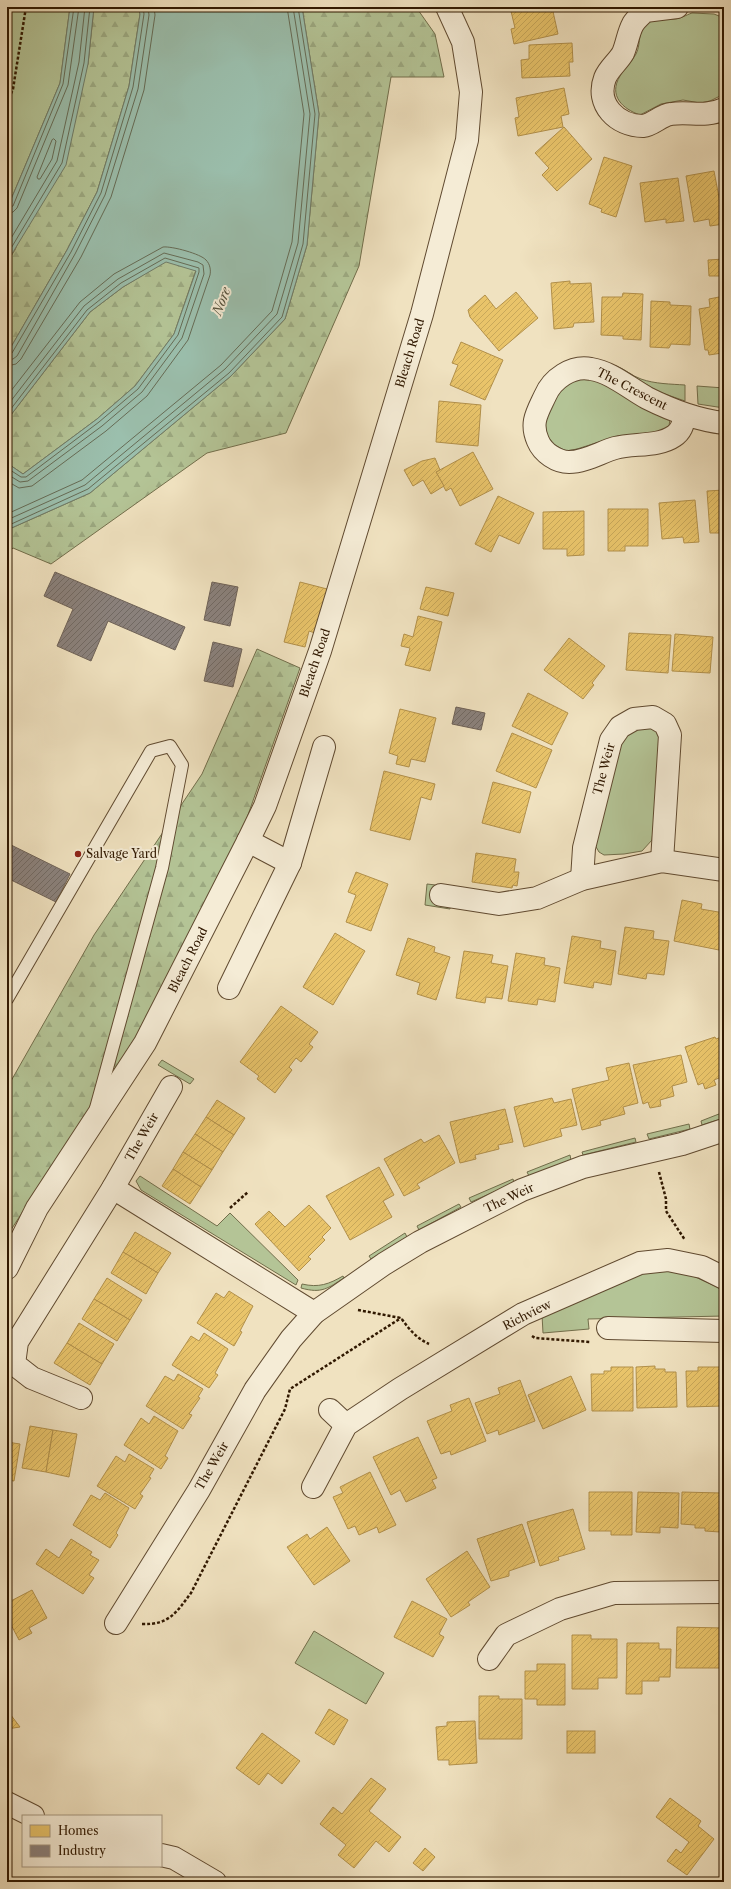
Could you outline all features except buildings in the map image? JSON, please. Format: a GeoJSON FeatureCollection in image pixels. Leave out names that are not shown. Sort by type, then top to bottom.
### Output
{"type":"FeatureCollection","features":[{"type":"Feature","properties":{"kind":"street","name":"Bleach Road"},"geometry":{"type":"LineString","coordinates":[[7,1268],[37,1208],[145,1044],[248,841],[265,806],[320,650],[422,314],[467,140],[471,92],[463,42],[447,7]]}},
{"type":"Feature","properties":{"kind":"street"},"geometry":{"type":"LineString","coordinates":[[677,7],[643,9],[632,25],[622,54],[605,78],[603,88],[604,100],[608,110],[614,117],[636,125],[645,126],[669,114],[681,113],[702,115],[716,113],[724,109]]}},
{"type":"Feature","properties":{"kind":"street","name":"The Crescent"},"geometry":{"type":"LineString","coordinates":[[685,415],[679,432],[665,440],[616,448],[585,459],[570,462],[559,460],[545,452],[538,443],[534,427],[535,418],[549,386],[556,379],[578,369],[590,368],[604,373],[647,398],[685,415],[724,422]]}},
{"type":"Feature","properties":{"kind":"street","name":"The Weir"},"geometry":{"type":"LineString","coordinates":[[582,879],[584,848],[611,740],[620,727],[634,719],[653,717],[665,724],[670,735],[662,861]]}},
{"type":"Feature","properties":{"kind":"street"},"geometry":{"type":"LineString","coordinates":[[229,988],[290,863],[324,747]]}},
{"type":"Feature","properties":{"kind":"street"},"geometry":{"type":"LineString","coordinates":[[248,841],[290,863]]}},
{"type":"Feature","properties":{"kind":"street"},"geometry":{"type":"LineString","coordinates":[[441,895],[498,904],[536,898],[582,879],[662,861],[724,870]]}},
{"type":"Feature","properties":{"kind":"street","name":"The Weir"},"geometry":{"type":"LineString","coordinates":[[81,1398],[32,1378],[14,1364],[17,1342],[113,1188],[171,1087]]}},
{"type":"Feature","properties":{"kind":"street","name":"The Weir"},"geometry":{"type":"LineString","coordinates":[[116,1623],[199,1490],[256,1390],[291,1339],[314,1313],[380,1267],[420,1242],[522,1190],[583,1166],[653,1151],[724,1130]]}},
{"type":"Feature","properties":{"kind":"street"},"geometry":{"type":"LineString","coordinates":[[113,1188],[314,1313]]}},
{"type":"Feature","properties":{"kind":"street","name":"Richview"},"geometry":{"type":"LineString","coordinates":[[313,1487],[346,1425],[400,1389],[513,1320],[640,1263],[668,1260],[702,1267],[724,1278]]}},
{"type":"Feature","properties":{"kind":"street"},"geometry":{"type":"LineString","coordinates":[[608,1328],[724,1330]]}},
{"type":"Feature","properties":{"kind":"street"},"geometry":{"type":"LineString","coordinates":[[330,1410],[346,1425]]}},
{"type":"Feature","properties":{"kind":"street"},"geometry":{"type":"LineString","coordinates":[[489,1660],[506,1635],[560,1609],[614,1593],[724,1592]]}},
{"type":"Feature","properties":{"kind":"street"},"geometry":{"type":"LineString","coordinates":[[7,1804],[31,1815]]}},
{"type":"Feature","properties":{"kind":"street"},"geometry":{"type":"LineString","coordinates":[[162,1855],[174,1858],[215,1882]]}},
{"type":"Feature","properties":{"kind":"lane"},"geometry":{"type":"LineString","coordinates":[[7,999],[151,751],[170,746],[182,765],[162,868],[116,1028],[91,1126]]}},
{"type":"Feature","properties":{"kind":"path"},"geometry":{"type":"LineString","coordinates":[[7,103],[13,89],[26,7]]}},
{"type":"Feature","properties":{"kind":"path"},"geometry":{"type":"LineString","coordinates":[[653,1151],[666,1199],[666,1211],[690,1248],[693,1265]]}},
{"type":"Feature","properties":{"kind":"path"},"geometry":{"type":"LineString","coordinates":[[230,1208],[248,1192]]}},
{"type":"Feature","properties":{"kind":"path"},"geometry":{"type":"LineString","coordinates":[[356,1310],[401,1318],[411,1332],[420,1340],[431,1345]]}},
{"type":"Feature","properties":{"kind":"path"},"geometry":{"type":"LineString","coordinates":[[116,1623],[154,1625],[161,1623],[176,1613],[191,1593],[249,1480],[285,1409],[290,1389],[401,1318]]}},
{"type":"Feature","properties":{"kind":"path"},"geometry":{"type":"LineString","coordinates":[[513,1320],[535,1338],[600,1343],[608,1328]]}},
{"type":"Feature","properties":{"kind":"green space"},"geometry":{"type":"Polygon","coordinates":[[[7,7],[70,7],[60,83],[7,209],[7,7]]]}},
{"type":"Feature","properties":{"kind":"green space"},"geometry":{"type":"Polygon","coordinates":[[[94,7],[138,7],[140,14],[129,86],[97,192],[67,250],[7,354],[7,262],[15,250],[88,64],[94,7]]]}},
{"type":"Feature","properties":{"kind":"green space"},"geometry":{"type":"Polygon","coordinates":[[[302,7],[416,7],[435,34],[444,77],[391,77],[359,266],[286,433],[207,453],[51,564],[13,548],[7,553],[7,530],[90,493],[231,376],[285,319],[307,245],[319,114],[302,7]]]}},
{"type":"Feature","properties":{"kind":"green space"},"geometry":{"type":"Polygon","coordinates":[[[692,13],[714,14],[724,18],[724,94],[710,101],[700,103],[683,100],[661,104],[640,115],[628,109],[619,101],[616,90],[617,83],[622,73],[636,54],[643,28],[653,21],[681,18],[692,13]]]}},
{"type":"Feature","properties":{"kind":"green space"},"geometry":{"type":"Polygon","coordinates":[[[166,261],[196,270],[174,334],[135,386],[97,419],[23,474],[7,463],[7,420],[90,312],[123,287],[166,261]]]}},
{"type":"Feature","properties":{"kind":"green space"},"geometry":{"type":"Polygon","coordinates":[[[616,366],[646,381],[663,384],[685,385],[685,401],[659,392],[616,366]]]}},
{"type":"Feature","properties":{"kind":"green space"},"geometry":{"type":"Polygon","coordinates":[[[578,376],[595,379],[670,419],[669,426],[659,432],[618,436],[566,451],[555,445],[547,436],[543,425],[559,385],[578,376]]]}},
{"type":"Feature","properties":{"kind":"green space"},"geometry":{"type":"Polygon","coordinates":[[[697,386],[724,388],[724,408],[698,404],[697,386]]]}},
{"type":"Feature","properties":{"kind":"green space"},"geometry":{"type":"Polygon","coordinates":[[[257,649],[300,668],[243,829],[137,1035],[7,1236],[7,1088],[94,935],[202,774],[257,649]]]}},
{"type":"Feature","properties":{"kind":"green space"},"geometry":{"type":"Polygon","coordinates":[[[645,724],[663,733],[652,840],[642,851],[604,855],[599,852],[595,845],[619,743],[624,734],[645,724]]]}},
{"type":"Feature","properties":{"kind":"green space"},"geometry":{"type":"Polygon","coordinates":[[[427,884],[453,887],[450,909],[425,905],[427,884]]]}},
{"type":"Feature","properties":{"kind":"green space"},"geometry":{"type":"Polygon","coordinates":[[[162,1060],[194,1079],[190,1084],[158,1065],[162,1060]]]}},
{"type":"Feature","properties":{"kind":"green space"},"geometry":{"type":"Polygon","coordinates":[[[724,1112],[724,1118],[702,1125],[701,1121],[724,1112]]]}},
{"type":"Feature","properties":{"kind":"green space"},"geometry":{"type":"Polygon","coordinates":[[[689,1124],[690,1129],[649,1139],[647,1134],[689,1124]]]}},
{"type":"Feature","properties":{"kind":"green space"},"geometry":{"type":"Polygon","coordinates":[[[635,1138],[636,1142],[583,1155],[582,1152],[635,1138]]]}},
{"type":"Feature","properties":{"kind":"green space"},"geometry":{"type":"Polygon","coordinates":[[[570,1155],[571,1160],[529,1176],[527,1172],[570,1155]]]}},
{"type":"Feature","properties":{"kind":"green space"},"geometry":{"type":"Polygon","coordinates":[[[140,1176],[217,1226],[230,1213],[298,1280],[296,1285],[141,1190],[136,1181],[140,1176]]]}},
{"type":"Feature","properties":{"kind":"green space"},"geometry":{"type":"Polygon","coordinates":[[[513,1179],[514,1183],[471,1202],[469,1198],[513,1179]]]}},
{"type":"Feature","properties":{"kind":"green space"},"geometry":{"type":"Polygon","coordinates":[[[459,1204],[461,1207],[419,1230],[417,1226],[459,1204]]]}},
{"type":"Feature","properties":{"kind":"green space"},"geometry":{"type":"Polygon","coordinates":[[[405,1233],[407,1237],[371,1259],[369,1256],[405,1233]]]}},
{"type":"Feature","properties":{"kind":"green space"},"geometry":{"type":"Polygon","coordinates":[[[662,1269],[693,1276],[724,1290],[724,1316],[588,1319],[589,1329],[543,1333],[542,1315],[643,1273],[662,1269]]]}},
{"type":"Feature","properties":{"kind":"green space"},"geometry":{"type":"Polygon","coordinates":[[[343,1276],[344,1278],[324,1289],[308,1290],[301,1288],[302,1284],[314,1286],[333,1281],[343,1276]]]}},
{"type":"Feature","properties":{"kind":"green space"},"geometry":{"type":"Polygon","coordinates":[[[314,1631],[384,1673],[366,1704],[295,1663],[314,1631]]]}},
{"type":"Feature","properties":{"kind":"water"},"geometry":{"type":"Polygon","coordinates":[[[70,7],[94,7],[88,64],[66,165],[7,262],[7,209],[60,83],[70,7]]]}},
{"type":"Feature","properties":{"kind":"water","name":"Nore"},"geometry":{"type":"Polygon","coordinates":[[[138,7],[302,7],[319,114],[307,245],[285,319],[231,376],[90,493],[7,530],[7,463],[23,474],[97,419],[135,386],[174,334],[196,271],[166,262],[123,287],[90,312],[7,420],[7,354],[67,250],[97,192],[129,86],[140,14],[138,7]]]}},
{"type":"Feature","properties":{"kind":"place","name":"Salvage Yard"},"geometry":{"type":"Point","coordinates":[78,854]}}]}
